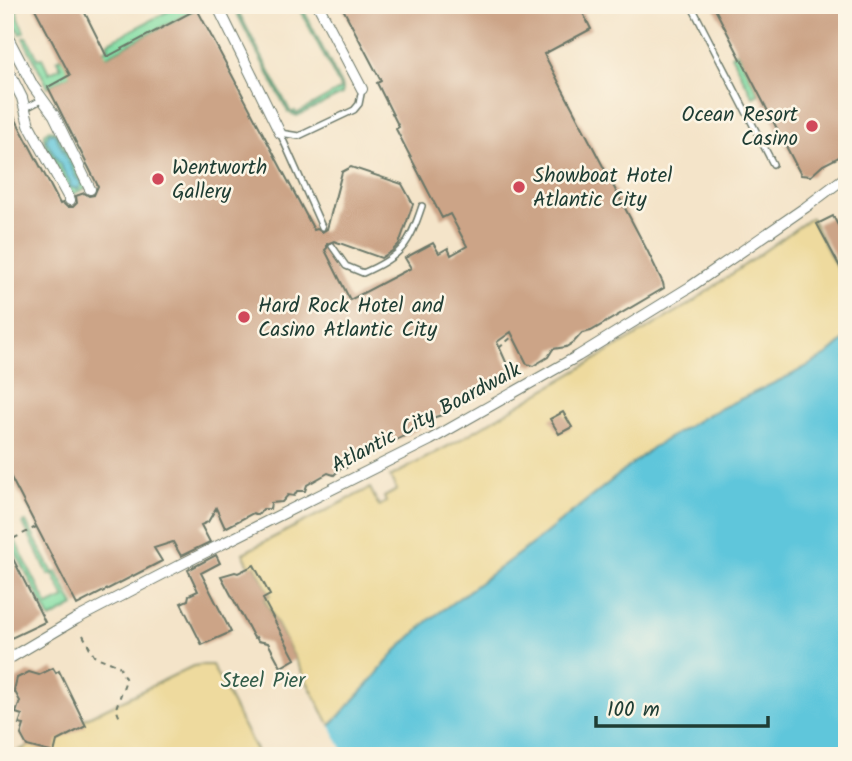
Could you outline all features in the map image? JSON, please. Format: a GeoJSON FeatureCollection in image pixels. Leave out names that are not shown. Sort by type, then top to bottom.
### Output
{"type":"FeatureCollection","features":[{"type":"Feature","properties":{"kind":"street"},"geometry":{"type":"LineString","coordinates":[[217,5],[280,133]]}},
{"type":"Feature","properties":{"kind":"street"},"geometry":{"type":"LineString","coordinates":[[318,5],[362,89]]}},
{"type":"Feature","properties":{"kind":"street"},"geometry":{"type":"LineString","coordinates":[[5,32],[33,86],[54,114],[90,190]]}},
{"type":"Feature","properties":{"kind":"street"},"geometry":{"type":"LineString","coordinates":[[5,64],[22,98],[29,125],[62,190],[70,200]]}},
{"type":"Feature","properties":{"kind":"street","name":"Atlantic City Boardwalk"},"geometry":{"type":"LineString","coordinates":[[5,661],[76,619],[430,440],[578,356],[701,279],[847,176]]}},
{"type":"Feature","properties":{"kind":"lane"},"geometry":{"type":"LineString","coordinates":[[691,5],[773,164]]}},
{"type":"Feature","properties":{"kind":"lane"},"geometry":{"type":"LineString","coordinates":[[280,133],[299,136],[354,110],[359,104],[362,89]]}},
{"type":"Feature","properties":{"kind":"lane"},"geometry":{"type":"LineString","coordinates":[[24,109],[43,99]]}},
{"type":"Feature","properties":{"kind":"lane"},"geometry":{"type":"LineString","coordinates":[[280,133],[322,227]]}},
{"type":"Feature","properties":{"kind":"lane"},"geometry":{"type":"LineString","coordinates":[[332,246],[346,266],[363,273],[378,267],[402,251],[422,206]]}},
{"type":"Feature","properties":{"kind":"path"},"geometry":{"type":"LineString","coordinates":[[499,348],[513,336]]}},
{"type":"Feature","properties":{"kind":"path"},"geometry":{"type":"LineString","coordinates":[[5,543],[36,527]]}},
{"type":"Feature","properties":{"kind":"path"},"geometry":{"type":"LineString","coordinates":[[83,635],[94,656],[119,666],[126,680],[116,708],[120,719]]}},
{"type":"Feature","properties":{"kind":"green space"},"geometry":{"type":"Polygon","coordinates":[[[16,5],[23,6],[16,10],[24,32],[20,34],[8,10],[16,5]]]}},
{"type":"Feature","properties":{"kind":"green space"},"geometry":{"type":"Polygon","coordinates":[[[180,5],[196,5],[197,9],[100,60],[101,52],[109,48],[107,43],[180,5]]]}},
{"type":"Feature","properties":{"kind":"green space"},"geometry":{"type":"Polygon","coordinates":[[[298,5],[301,5],[343,89],[342,94],[297,116],[288,112],[234,8],[236,7],[291,113],[295,111],[296,114],[341,89],[298,5]]]}},
{"type":"Feature","properties":{"kind":"green space"},"geometry":{"type":"Polygon","coordinates":[[[27,37],[49,73],[61,67],[57,60],[61,58],[86,67],[48,87],[23,38],[27,37]]]}},
{"type":"Feature","properties":{"kind":"green space"},"geometry":{"type":"Polygon","coordinates":[[[737,52],[759,94],[753,97],[731,55],[737,52]]]}},
{"type":"Feature","properties":{"kind":"green space"},"geometry":{"type":"Polygon","coordinates":[[[49,130],[55,131],[59,136],[87,188],[71,195],[44,142],[44,134],[49,130]]]}},
{"type":"Feature","properties":{"kind":"green space"},"geometry":{"type":"Polygon","coordinates":[[[5,521],[48,606],[65,598],[53,574],[49,575],[23,523],[26,522],[53,573],[57,572],[74,606],[50,619],[5,532],[5,521]]]}},
{"type":"Feature","properties":{"kind":"sand"},"geometry":{"type":"Polygon","coordinates":[[[811,218],[847,288],[847,338],[827,355],[707,415],[652,448],[540,538],[428,621],[396,651],[330,726],[264,599],[270,595],[255,566],[250,568],[243,553],[370,488],[379,506],[386,502],[384,497],[397,490],[390,477],[456,442],[688,305],[811,218]]]}},
{"type":"Feature","properties":{"kind":"sand"},"geometry":{"type":"Polygon","coordinates":[[[212,665],[259,756],[8,756],[193,666],[212,665]]]}},
{"type":"Feature","properties":{"kind":"water"},"geometry":{"type":"Polygon","coordinates":[[[49,133],[56,136],[77,179],[81,181],[78,189],[70,187],[70,182],[46,140],[49,133]]]}},
{"type":"Feature","properties":{"kind":"water"},"geometry":{"type":"Polygon","coordinates":[[[847,338],[847,756],[265,756],[330,726],[396,651],[428,621],[540,538],[652,448],[707,415],[827,355],[847,338]]]}},
{"type":"Feature","properties":{"kind":"pier"},"geometry":{"type":"Polygon","coordinates":[[[328,722],[346,756],[262,756],[264,753],[328,722]]]}},
{"type":"Feature","properties":{"kind":"building","name":"Hard Rock Hotel and Casino Atlantic City"},"geometry":{"type":"Polygon","coordinates":[[[33,5],[81,5],[107,57],[197,9],[314,230],[322,232],[327,229],[342,172],[351,167],[402,184],[413,204],[399,244],[392,251],[381,258],[334,241],[327,244],[325,250],[350,300],[411,268],[405,258],[433,243],[439,253],[448,248],[451,255],[467,246],[450,214],[442,218],[396,129],[399,127],[377,83],[381,81],[341,5],[579,5],[591,29],[544,54],[648,252],[664,288],[591,331],[582,333],[566,347],[553,349],[548,357],[533,366],[527,364],[511,332],[497,342],[511,373],[503,378],[501,384],[496,382],[445,414],[432,418],[432,430],[421,424],[417,430],[354,460],[334,475],[328,473],[307,485],[305,491],[297,491],[294,496],[288,495],[282,502],[271,503],[270,509],[263,509],[258,515],[253,513],[225,528],[216,508],[208,522],[201,525],[210,542],[181,556],[173,542],[154,548],[162,561],[77,605],[5,466],[5,99],[60,204],[73,207],[77,203],[76,196],[84,193],[94,195],[98,186],[48,87],[70,75],[33,5]]]}},
{"type":"Feature","properties":{"kind":"building"},"geometry":{"type":"Polygon","coordinates":[[[713,5],[847,5],[847,153],[823,165],[811,176],[801,175],[713,5]]]}},
{"type":"Feature","properties":{"kind":"building"},"geometry":{"type":"Polygon","coordinates":[[[833,216],[847,242],[847,280],[817,224],[833,216]]]}},
{"type":"Feature","properties":{"kind":"building"},"geometry":{"type":"Polygon","coordinates":[[[563,412],[572,427],[559,434],[550,419],[563,412]]]}},
{"type":"Feature","properties":{"kind":"building"},"geometry":{"type":"Polygon","coordinates":[[[5,543],[45,622],[5,641],[5,543]]]}},
{"type":"Feature","properties":{"kind":"building"},"geometry":{"type":"Polygon","coordinates":[[[216,555],[220,563],[201,573],[231,632],[202,645],[181,603],[198,591],[188,570],[216,555]]]}},
{"type":"Feature","properties":{"kind":"building"},"geometry":{"type":"Polygon","coordinates":[[[254,565],[270,595],[263,599],[295,659],[281,667],[268,643],[254,638],[221,576],[238,573],[254,565]]]}},
{"type":"Feature","properties":{"kind":"building"},"geometry":{"type":"Polygon","coordinates":[[[53,668],[56,673],[59,671],[86,726],[57,741],[54,753],[27,746],[21,735],[24,725],[19,724],[22,715],[16,713],[20,701],[14,690],[17,678],[29,672],[39,675],[53,668]]]}},
{"type":"Feature","properties":{"kind":"place","name":"Ocean Resort Casino"},"geometry":{"type":"Point","coordinates":[812,126]}},
{"type":"Feature","properties":{"kind":"place","name":"Wentworth Gallery"},"geometry":{"type":"Point","coordinates":[158,179]}},
{"type":"Feature","properties":{"kind":"place","name":"Showboat Hotel Atlantic City"},"geometry":{"type":"Point","coordinates":[519,187]}},
{"type":"Feature","properties":{"kind":"place","name":"Hard Rock Hotel and Casino Atlantic City"},"geometry":{"type":"Point","coordinates":[244,317]}},
{"type":"Feature","properties":{"kind":"park label","name":"Steel Pier"},"geometry":{"type":"Point","coordinates":[263,680]}}]}
